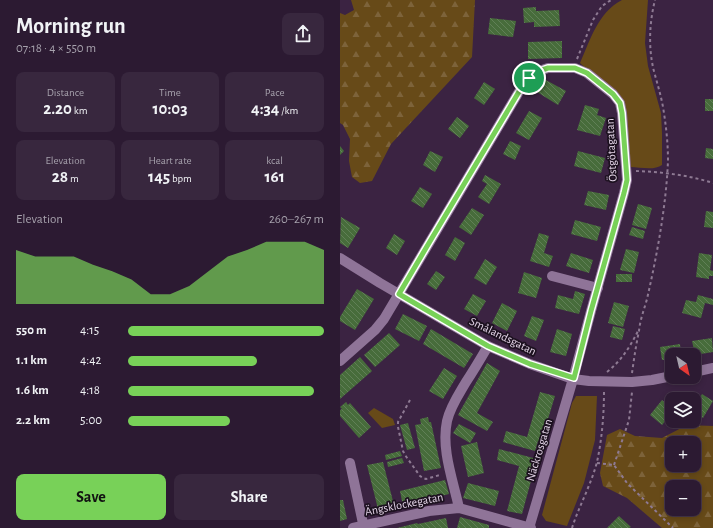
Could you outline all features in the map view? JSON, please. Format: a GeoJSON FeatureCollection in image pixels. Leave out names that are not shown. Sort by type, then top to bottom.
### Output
{"type":"FeatureCollection","features":[{"type":"Feature","properties":{"kind":"street","name":"Östgötagatan"},"geometry":{"type":"LineString","coordinates":[[340,361],[375,330],[384,319],[520,90],[529,78],[536,72],[548,68],[575,68],[587,73],[613,94],[620,103],[627,180],[574,378]]}},
{"type":"Feature","properties":{"kind":"street","name":"Smålandsgatan"},"geometry":{"type":"LineString","coordinates":[[340,258],[488,346],[530,364],[574,378],[604,381],[632,382],[665,377]]}},
{"type":"Feature","properties":{"kind":"street"},"geometry":{"type":"LineString","coordinates":[[552,276],[598,288]]}},
{"type":"Feature","properties":{"kind":"street"},"geometry":{"type":"LineString","coordinates":[[459,508],[447,453],[446,426],[454,403],[488,346]]}},
{"type":"Feature","properties":{"kind":"street"},"geometry":{"type":"LineString","coordinates":[[701,371],[713,368]]}},
{"type":"Feature","properties":{"kind":"street","name":"Näckrosgatan"},"geometry":{"type":"LineString","coordinates":[[530,528],[574,378]]}},
{"type":"Feature","properties":{"kind":"street"},"geometry":{"type":"LineString","coordinates":[[350,464],[364,527]]}},
{"type":"Feature","properties":{"kind":"street","name":"Ängsklockegatan"},"geometry":{"type":"LineString","coordinates":[[353,528],[364,527],[429,511],[459,508],[530,528]]}},
{"type":"Feature","properties":{"kind":"path"},"geometry":{"type":"LineString","coordinates":[[573,68],[593,20],[602,6],[610,0]]}},
{"type":"Feature","properties":{"kind":"path"},"geometry":{"type":"LineString","coordinates":[[614,465],[629,420],[632,396],[632,375],[639,330],[647,299],[665,199],[667,173],[666,125],[659,89],[654,74],[650,42],[650,26],[655,0]]}},
{"type":"Feature","properties":{"kind":"path"},"geometry":{"type":"LineString","coordinates":[[627,170],[678,174],[713,183]]}},
{"type":"Feature","properties":{"kind":"path"},"geometry":{"type":"LineString","coordinates":[[572,528],[592,478],[600,446],[604,381],[606,373],[618,362],[630,347],[639,330]]}},
{"type":"Feature","properties":{"kind":"path"},"geometry":{"type":"LineString","coordinates":[[410,400],[398,422],[403,451],[416,471],[423,478],[426,479],[451,473]]}},
{"type":"Feature","properties":{"kind":"path"},"geometry":{"type":"LineString","coordinates":[[596,463],[614,465],[627,483],[673,528]]}},
{"type":"Feature","properties":{"kind":"green space"},"geometry":{"type":"Polygon","coordinates":[[[351,0],[475,0],[472,57],[391,144],[372,181],[360,183],[352,177],[349,161],[350,139],[343,125],[340,123],[340,13],[345,15],[354,10],[351,0]]]}},
{"type":"Feature","properties":{"kind":"green space"},"geometry":{"type":"Polygon","coordinates":[[[622,0],[648,0],[645,43],[648,66],[661,113],[662,133],[662,165],[655,168],[630,167],[625,107],[580,63],[591,37],[601,19],[614,5],[622,0]]]}},
{"type":"Feature","properties":{"kind":"green space"},"geometry":{"type":"Polygon","coordinates":[[[576,396],[597,396],[595,440],[584,483],[567,526],[546,521],[542,515],[572,403],[576,396]]]}},
{"type":"Feature","properties":{"kind":"green space"},"geometry":{"type":"Polygon","coordinates":[[[374,408],[393,419],[395,425],[382,428],[368,413],[374,408]]]}},
{"type":"Feature","properties":{"kind":"green space"},"geometry":{"type":"Polygon","coordinates":[[[701,426],[713,426],[713,528],[662,528],[627,498],[603,486],[600,473],[607,435],[620,429],[635,436],[662,438],[665,436],[665,472],[701,472],[701,436],[666,436],[681,428],[701,428],[701,426]]]}},
{"type":"Feature","properties":{"kind":"building"},"geometry":{"type":"Polygon","coordinates":[[[536,7],[536,11],[559,10],[560,26],[534,27],[534,22],[524,23],[523,8],[536,7]]]}},
{"type":"Feature","properties":{"kind":"building"},"geometry":{"type":"Polygon","coordinates":[[[490,18],[516,21],[513,37],[488,34],[490,18]]]}},
{"type":"Feature","properties":{"kind":"building"},"geometry":{"type":"Polygon","coordinates":[[[562,41],[562,58],[528,59],[528,42],[562,41]]]}},
{"type":"Feature","properties":{"kind":"building"},"geometry":{"type":"Polygon","coordinates":[[[544,79],[566,91],[558,105],[537,92],[544,79]]]}},
{"type":"Feature","properties":{"kind":"building"},"geometry":{"type":"Polygon","coordinates":[[[484,82],[495,89],[484,105],[474,98],[484,82]]]}},
{"type":"Feature","properties":{"kind":"building"},"geometry":{"type":"Polygon","coordinates":[[[705,99],[713,99],[713,111],[705,111],[705,99]]]}},
{"type":"Feature","properties":{"kind":"building"},"geometry":{"type":"Polygon","coordinates":[[[585,105],[599,109],[597,115],[606,118],[600,136],[577,130],[585,105]]]}},
{"type":"Feature","properties":{"kind":"building"},"geometry":{"type":"Polygon","coordinates":[[[529,111],[542,118],[529,140],[516,133],[529,111]]]}},
{"type":"Feature","properties":{"kind":"building"},"geometry":{"type":"Polygon","coordinates":[[[457,117],[469,126],[460,138],[448,129],[457,117]]]}},
{"type":"Feature","properties":{"kind":"building"},"geometry":{"type":"Polygon","coordinates":[[[510,141],[521,146],[515,160],[503,154],[510,141]]]}},
{"type":"Feature","properties":{"kind":"building"},"geometry":{"type":"Polygon","coordinates":[[[340,146],[344,151],[340,155],[340,146]]]}},
{"type":"Feature","properties":{"kind":"building"},"geometry":{"type":"Polygon","coordinates":[[[706,148],[713,149],[713,159],[705,158],[706,148]]]}},
{"type":"Feature","properties":{"kind":"building"},"geometry":{"type":"Polygon","coordinates":[[[430,151],[443,157],[435,172],[423,165],[430,151]]]}},
{"type":"Feature","properties":{"kind":"building"},"geometry":{"type":"Polygon","coordinates":[[[578,151],[605,158],[601,173],[574,166],[578,151]]]}},
{"type":"Feature","properties":{"kind":"building"},"geometry":{"type":"Polygon","coordinates":[[[485,175],[501,184],[489,204],[478,197],[487,184],[482,181],[485,175]]]}},
{"type":"Feature","properties":{"kind":"building"},"geometry":{"type":"Polygon","coordinates":[[[420,187],[432,194],[423,208],[411,201],[420,187]]]}},
{"type":"Feature","properties":{"kind":"building"},"geometry":{"type":"Polygon","coordinates":[[[588,191],[609,195],[606,210],[584,205],[588,191]]]}},
{"type":"Feature","properties":{"kind":"building"},"geometry":{"type":"Polygon","coordinates":[[[638,204],[652,208],[646,229],[632,225],[638,204]]]}},
{"type":"Feature","properties":{"kind":"building"},"geometry":{"type":"Polygon","coordinates":[[[472,208],[484,215],[471,235],[459,227],[472,208]]]}},
{"type":"Feature","properties":{"kind":"building"},"geometry":{"type":"Polygon","coordinates":[[[706,211],[713,212],[713,228],[704,227],[706,211]]]}},
{"type":"Feature","properties":{"kind":"building"},"geometry":{"type":"Polygon","coordinates":[[[341,217],[360,228],[348,248],[340,243],[341,217]]]}},
{"type":"Feature","properties":{"kind":"building"},"geometry":{"type":"Polygon","coordinates":[[[575,220],[601,227],[597,241],[571,234],[575,220]]]}},
{"type":"Feature","properties":{"kind":"building"},"geometry":{"type":"Polygon","coordinates":[[[632,227],[645,231],[643,239],[629,235],[632,227]]]}},
{"type":"Feature","properties":{"kind":"building"},"geometry":{"type":"Polygon","coordinates":[[[539,233],[549,236],[544,253],[553,256],[549,267],[530,261],[539,233]]]}},
{"type":"Feature","properties":{"kind":"building"},"geometry":{"type":"Polygon","coordinates":[[[394,234],[405,241],[397,255],[386,248],[394,234]]]}},
{"type":"Feature","properties":{"kind":"building"},"geometry":{"type":"Polygon","coordinates":[[[455,237],[465,243],[455,261],[445,255],[455,237]]]}},
{"type":"Feature","properties":{"kind":"building"},"geometry":{"type":"Polygon","coordinates":[[[626,249],[639,252],[634,273],[620,270],[626,249]]]}},
{"type":"Feature","properties":{"kind":"building"},"geometry":{"type":"Polygon","coordinates":[[[571,253],[593,260],[589,273],[566,266],[571,253]]]}},
{"type":"Feature","properties":{"kind":"building"},"geometry":{"type":"Polygon","coordinates":[[[699,253],[712,255],[710,270],[713,271],[713,276],[709,276],[709,279],[696,277],[699,253]]]}},
{"type":"Feature","properties":{"kind":"building"},"geometry":{"type":"Polygon","coordinates":[[[485,259],[497,267],[486,285],[474,278],[485,259]]]}},
{"type":"Feature","properties":{"kind":"building"},"geometry":{"type":"Polygon","coordinates":[[[436,271],[445,277],[436,290],[427,284],[436,271]]]}},
{"type":"Feature","properties":{"kind":"building"},"geometry":{"type":"Polygon","coordinates":[[[524,272],[542,278],[536,298],[518,293],[524,272]]]}},
{"type":"Feature","properties":{"kind":"building"},"geometry":{"type":"Polygon","coordinates":[[[616,274],[632,274],[632,282],[616,282],[616,274]]]}},
{"type":"Feature","properties":{"kind":"building"},"geometry":{"type":"Polygon","coordinates":[[[357,289],[374,299],[355,330],[340,321],[340,317],[357,289]]]}},
{"type":"Feature","properties":{"kind":"building"},"geometry":{"type":"Polygon","coordinates":[[[575,291],[585,294],[579,314],[555,308],[558,295],[573,299],[575,291]]]}},
{"type":"Feature","properties":{"kind":"building"},"geometry":{"type":"Polygon","coordinates":[[[473,294],[486,301],[477,316],[464,309],[473,294]]]}},
{"type":"Feature","properties":{"kind":"building"},"geometry":{"type":"Polygon","coordinates":[[[698,295],[713,299],[713,305],[705,303],[701,318],[682,313],[686,300],[696,302],[698,295]]]}},
{"type":"Feature","properties":{"kind":"building"},"geometry":{"type":"Polygon","coordinates":[[[614,302],[629,306],[623,327],[608,323],[614,302]]]}},
{"type":"Feature","properties":{"kind":"building"},"geometry":{"type":"Polygon","coordinates":[[[502,303],[517,311],[507,331],[492,323],[502,303]]]}},
{"type":"Feature","properties":{"kind":"building"},"geometry":{"type":"Polygon","coordinates":[[[403,314],[427,326],[419,341],[395,329],[403,314]]]}},
{"type":"Feature","properties":{"kind":"building"},"geometry":{"type":"Polygon","coordinates":[[[532,316],[544,320],[536,341],[524,336],[532,316]]]}},
{"type":"Feature","properties":{"kind":"building"},"geometry":{"type":"Polygon","coordinates":[[[613,326],[625,329],[622,340],[610,337],[613,326]]]}},
{"type":"Feature","properties":{"kind":"building"},"geometry":{"type":"Polygon","coordinates":[[[431,329],[473,354],[464,368],[423,344],[431,329]]]}},
{"type":"Feature","properties":{"kind":"building"},"geometry":{"type":"Polygon","coordinates":[[[557,329],[572,334],[566,356],[550,352],[557,329]]]}},
{"type":"Feature","properties":{"kind":"building"},"geometry":{"type":"Polygon","coordinates":[[[389,333],[400,345],[375,367],[364,355],[389,333]]]}},
{"type":"Feature","properties":{"kind":"building"},"geometry":{"type":"Polygon","coordinates":[[[712,338],[713,352],[701,354],[701,348],[694,348],[692,341],[712,338]]]}},
{"type":"Feature","properties":{"kind":"building"},"geometry":{"type":"Polygon","coordinates":[[[680,344],[680,348],[665,348],[665,360],[662,360],[660,347],[680,344]]]}},
{"type":"Feature","properties":{"kind":"building"},"geometry":{"type":"Polygon","coordinates":[[[360,357],[372,371],[340,399],[340,375],[360,357]]]}},
{"type":"Feature","properties":{"kind":"building"},"geometry":{"type":"Polygon","coordinates":[[[487,363],[500,371],[477,413],[493,422],[487,431],[458,415],[487,363]]]}},
{"type":"Feature","properties":{"kind":"building"},"geometry":{"type":"Polygon","coordinates":[[[444,368],[457,376],[443,399],[429,391],[444,368]]]}},
{"type":"Feature","properties":{"kind":"building"},"geometry":{"type":"Polygon","coordinates":[[[540,392],[555,396],[541,442],[538,441],[535,451],[503,442],[506,431],[527,437],[540,392]]]}},
{"type":"Feature","properties":{"kind":"building"},"geometry":{"type":"Polygon","coordinates":[[[702,394],[713,401],[703,418],[701,417],[702,394]]]}},
{"type":"Feature","properties":{"kind":"building"},"geometry":{"type":"Polygon","coordinates":[[[662,400],[665,403],[665,421],[662,425],[650,415],[662,400]]]}},
{"type":"Feature","properties":{"kind":"building"},"geometry":{"type":"Polygon","coordinates":[[[346,402],[348,405],[350,403],[371,427],[359,438],[340,416],[340,410],[342,409],[340,407],[346,402]]]}},
{"type":"Feature","properties":{"kind":"building"},"geometry":{"type":"Polygon","coordinates":[[[428,417],[429,422],[431,422],[441,468],[424,471],[415,425],[421,424],[420,419],[428,417]]]}},
{"type":"Feature","properties":{"kind":"building"},"geometry":{"type":"Polygon","coordinates":[[[408,423],[415,448],[407,450],[400,425],[408,423]]]}},
{"type":"Feature","properties":{"kind":"building"},"geometry":{"type":"Polygon","coordinates":[[[459,424],[476,433],[470,443],[453,433],[459,424]]]}},
{"type":"Feature","properties":{"kind":"building"},"geometry":{"type":"Polygon","coordinates":[[[477,442],[484,473],[468,477],[461,446],[477,442]]]}},
{"type":"Feature","properties":{"kind":"building"},"geometry":{"type":"Polygon","coordinates":[[[499,449],[537,459],[522,514],[507,511],[519,466],[497,460],[499,449]]]}},
{"type":"Feature","properties":{"kind":"building"},"geometry":{"type":"Polygon","coordinates":[[[400,451],[402,456],[386,460],[385,455],[400,451]]]}},
{"type":"Feature","properties":{"kind":"building"},"geometry":{"type":"Polygon","coordinates":[[[402,458],[404,463],[388,467],[387,462],[402,458]]]}},
{"type":"Feature","properties":{"kind":"building"},"geometry":{"type":"Polygon","coordinates":[[[383,462],[395,509],[379,513],[367,465],[383,462]]]}},
{"type":"Feature","properties":{"kind":"building"},"geometry":{"type":"Polygon","coordinates":[[[445,480],[449,494],[403,506],[400,491],[445,480]]]}},
{"type":"Feature","properties":{"kind":"building"},"geometry":{"type":"Polygon","coordinates":[[[468,483],[499,491],[495,506],[463,498],[468,483]]]}},
{"type":"Feature","properties":{"kind":"building"},"geometry":{"type":"Polygon","coordinates":[[[340,500],[343,500],[347,519],[340,521],[340,500]]]}},
{"type":"Feature","properties":{"kind":"building"},"geometry":{"type":"Polygon","coordinates":[[[619,516],[631,527],[607,528],[619,516]]]}},
{"type":"Feature","properties":{"kind":"building"},"geometry":{"type":"Polygon","coordinates":[[[460,517],[489,525],[489,528],[457,528],[460,517]]]}},
{"type":"Feature","properties":{"kind":"building"},"geometry":{"type":"Polygon","coordinates":[[[446,518],[448,528],[397,528],[417,523],[446,518]]]}},
{"type":"Feature","properties":{"kind":"route"},"geometry":{"type":"LineString","coordinates":[[548,68],[575,68],[587,73],[613,94],[620,103],[622,113],[627,180],[574,378],[530,364],[488,346],[399,294],[520,90],[529,78],[536,72],[548,68]]}}]}
